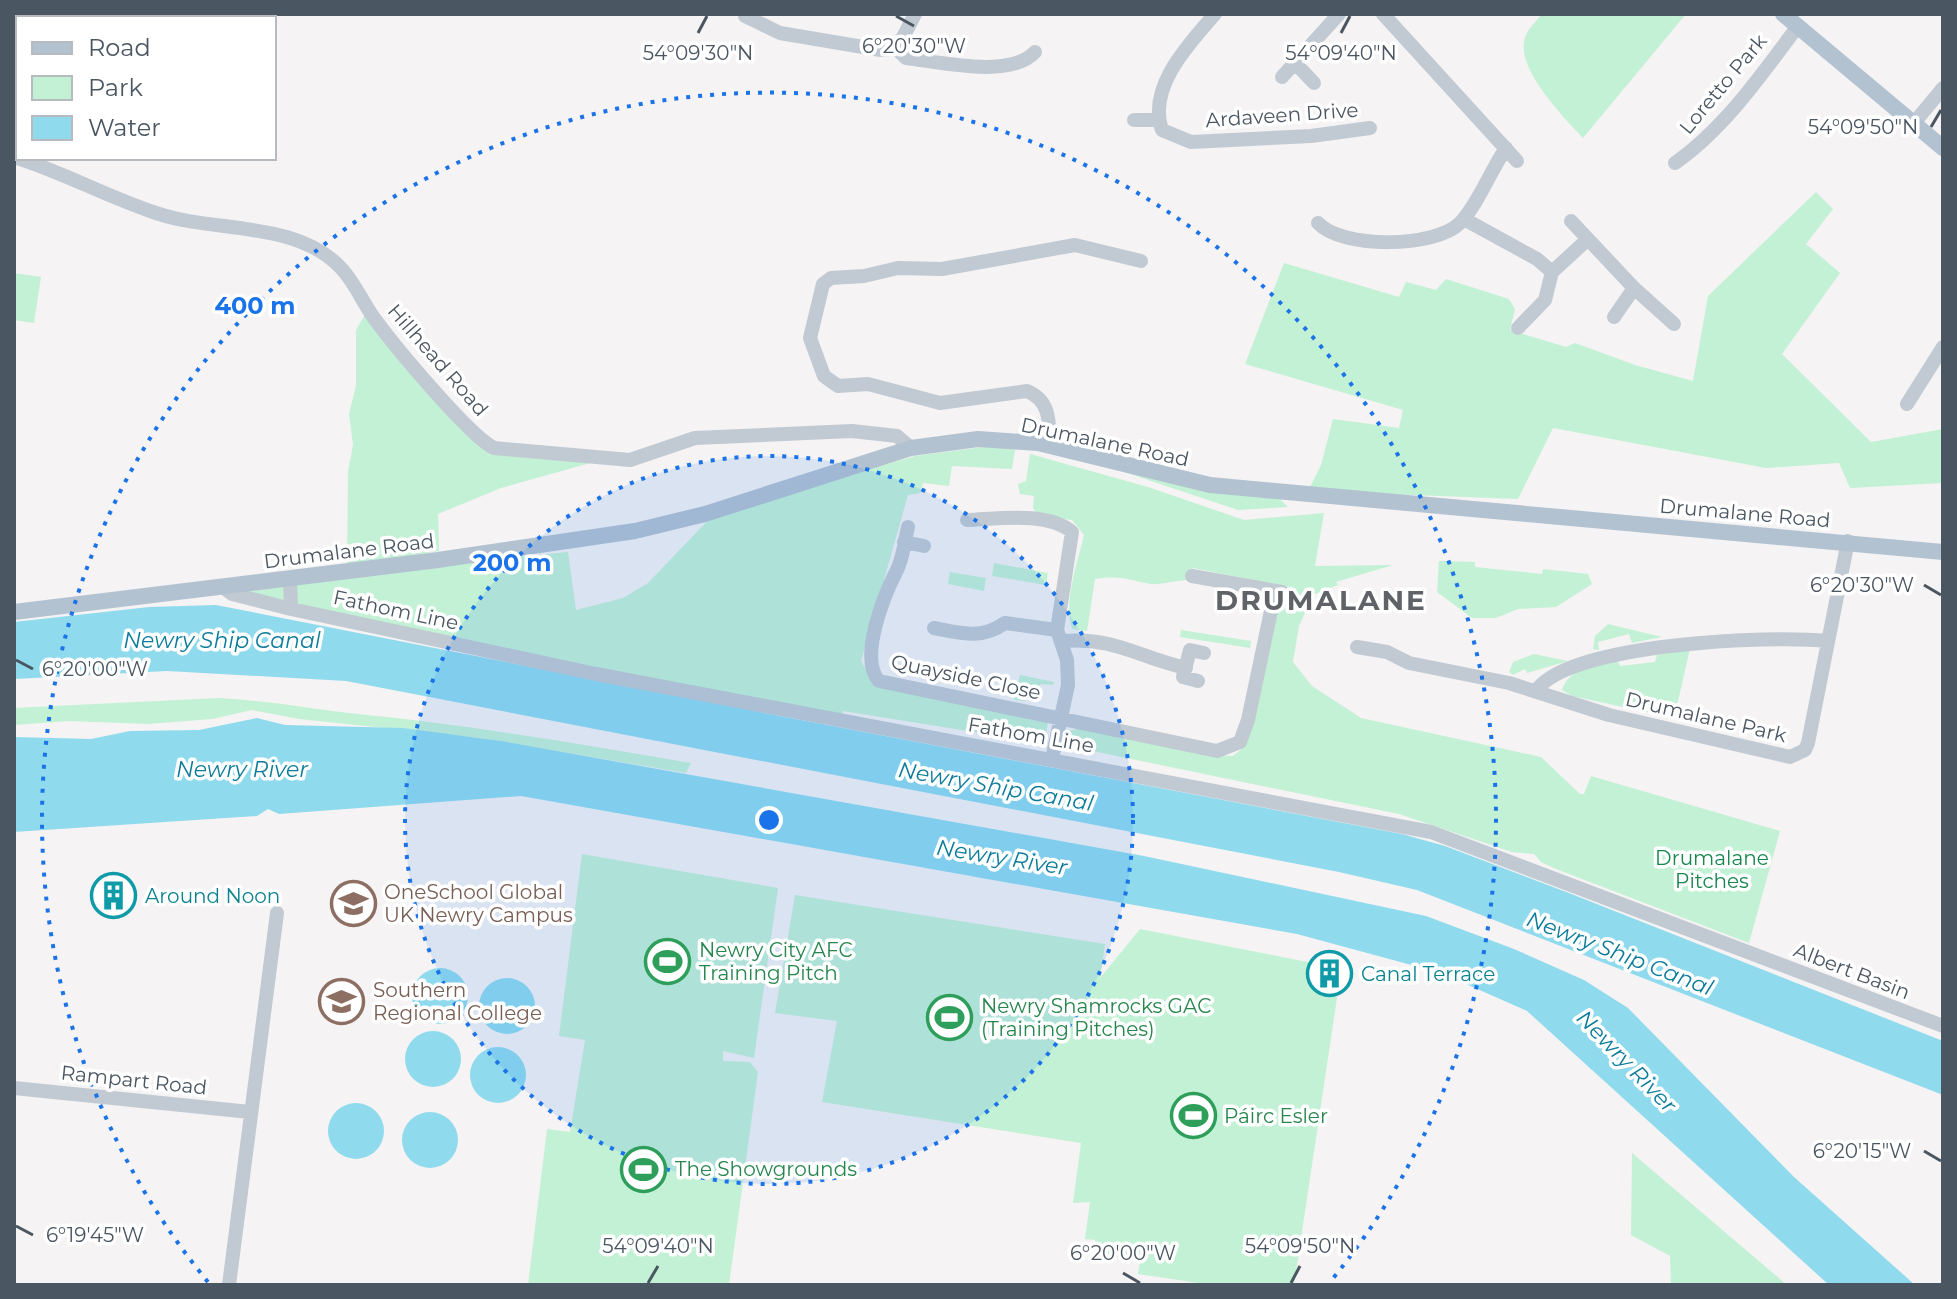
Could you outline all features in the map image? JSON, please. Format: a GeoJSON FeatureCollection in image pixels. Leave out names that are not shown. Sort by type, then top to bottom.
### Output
{"type":"FeatureCollection","features":[{"type":"Feature","properties":{"kind":"main road"},"geometry":{"type":"LineString","coordinates":[[1783,14],[1943,148]]}},
{"type":"Feature","properties":{"kind":"main road","name":"Drumalane Road"},"geometry":{"type":"LineString","coordinates":[[224,588],[635,531],[705,514],[911,448],[978,439],[1050,446],[1210,485],[1943,552]]}},
{"type":"Feature","properties":{"kind":"main road","name":"Fathom Line"},"geometry":{"type":"LineString","coordinates":[[14,612],[224,588]]}},
{"type":"Feature","properties":{"kind":"street"},"geometry":{"type":"LineString","coordinates":[[897,49],[915,14]]}},
{"type":"Feature","properties":{"kind":"street"},"geometry":{"type":"LineString","coordinates":[[1134,120],[1159,120],[1168,78],[1215,14]]}},
{"type":"Feature","properties":{"kind":"street"},"geometry":{"type":"LineString","coordinates":[[1282,77],[1339,14]]}},
{"type":"Feature","properties":{"kind":"street"},"geometry":{"type":"LineString","coordinates":[[1383,14],[1517,161]]}},
{"type":"Feature","properties":{"kind":"street"},"geometry":{"type":"LineString","coordinates":[[745,16],[780,33],[881,50],[897,49],[906,58],[1009,68],[1026,62],[1035,52]]}},
{"type":"Feature","properties":{"kind":"street","name":"Loretto Park"},"geometry":{"type":"LineString","coordinates":[[1675,163],[1697,148],[1717,126],[1798,26]]}},
{"type":"Feature","properties":{"kind":"street"},"geometry":{"type":"LineString","coordinates":[[1296,64],[1314,83]]}},
{"type":"Feature","properties":{"kind":"street"},"geometry":{"type":"LineString","coordinates":[[1914,123],[1943,88]]}},
{"type":"Feature","properties":{"kind":"street","name":"Ardaveen Drive"},"geometry":{"type":"LineString","coordinates":[[1159,120],[1162,130],[1191,142],[1311,136],[1370,128]]}},
{"type":"Feature","properties":{"kind":"street"},"geometry":{"type":"LineString","coordinates":[[1318,223],[1336,237],[1390,242],[1443,234],[1464,219],[1506,148]]}},
{"type":"Feature","properties":{"kind":"street","name":"Hillhead Road"},"geometry":{"type":"LineString","coordinates":[[22,160],[160,215],[267,233],[322,253],[341,268],[375,320],[410,362],[477,436],[494,448],[630,460],[695,438],[852,431],[897,436],[908,441],[911,448]]}},
{"type":"Feature","properties":{"kind":"street"},"geometry":{"type":"LineString","coordinates":[[1464,219],[1537,259],[1552,272]]}},
{"type":"Feature","properties":{"kind":"street"},"geometry":{"type":"LineString","coordinates":[[1571,221],[1634,288],[1674,324]]}},
{"type":"Feature","properties":{"kind":"street"},"geometry":{"type":"LineString","coordinates":[[1518,328],[1545,300],[1552,272],[1588,239]]}},
{"type":"Feature","properties":{"kind":"street"},"geometry":{"type":"LineString","coordinates":[[1050,446],[1049,418],[1044,401],[1027,391],[940,403],[868,384],[838,386],[824,376],[810,338],[823,284],[831,278],[864,276],[898,268],[971,265],[1010,254],[1075,245],[1141,261]]}},
{"type":"Feature","properties":{"kind":"street"},"geometry":{"type":"LineString","coordinates":[[1614,317],[1634,288]]}},
{"type":"Feature","properties":{"kind":"street"},"geometry":{"type":"LineString","coordinates":[[1907,404],[1943,347]]}},
{"type":"Feature","properties":{"kind":"street","name":"Quayside Close"},"geometry":{"type":"LineString","coordinates":[[967,520],[1046,521],[1062,524],[1072,532],[1060,636],[1068,685],[1052,759]]}},
{"type":"Feature","properties":{"kind":"street","name":"Quayside Close"},"geometry":{"type":"LineString","coordinates":[[924,546],[906,535],[877,620],[873,674],[879,681],[925,693],[1062,717],[1123,734],[1217,751],[1240,742],[1280,592],[1192,576]]}},
{"type":"Feature","properties":{"kind":"street","name":"Drumalane Park"},"geometry":{"type":"LineString","coordinates":[[1357,647],[1387,652],[1409,663],[1536,691],[1609,715],[1790,757],[1805,750],[1808,743],[1848,541]]}},
{"type":"Feature","properties":{"kind":"street"},"geometry":{"type":"LineString","coordinates":[[290,578],[291,609]]}},
{"type":"Feature","properties":{"kind":"street","name":"Fathom Line"},"geometry":{"type":"LineString","coordinates":[[224,588],[232,594],[291,609],[596,674],[1431,832],[1748,953]]}},
{"type":"Feature","properties":{"kind":"street","name":"Quayside Close"},"geometry":{"type":"LineString","coordinates":[[934,628],[979,636],[990,634],[1005,623],[1060,636],[1123,645],[1136,654],[1186,668]]}},
{"type":"Feature","properties":{"kind":"street"},"geometry":{"type":"LineString","coordinates":[[1536,691],[1552,676],[1577,666],[1656,649],[1757,638],[1827,641]]}},
{"type":"Feature","properties":{"kind":"street"},"geometry":{"type":"LineString","coordinates":[[1198,681],[1183,677],[1190,650],[1204,653]]}},
{"type":"Feature","properties":{"kind":"street"},"geometry":{"type":"LineString","coordinates":[[229,1285],[277,913]]}},
{"type":"Feature","properties":{"kind":"street","name":"Albert Basin"},"geometry":{"type":"LineString","coordinates":[[1748,953],[1943,1026]]}},
{"type":"Feature","properties":{"kind":"street","name":"Rampart Road"},"geometry":{"type":"LineString","coordinates":[[14,1088],[250,1112]]}},
{"type":"Feature","properties":{"kind":"green space"},"geometry":{"type":"Polygon","coordinates":[[[1542,14],[1686,14],[1583,138],[1542,90],[1526,61],[1526,35],[1542,14]]]}},
{"type":"Feature","properties":{"kind":"green space"},"geometry":{"type":"Polygon","coordinates":[[[1816,192],[1833,209],[1806,244],[1840,273],[1782,354],[1871,442],[1943,429],[1943,483],[1850,488],[1839,463],[1766,468],[1553,428],[1518,499],[1308,491],[1321,465],[1333,419],[1399,428],[1403,410],[1245,364],[1284,263],[1399,297],[1406,282],[1436,290],[1446,279],[1509,299],[1515,309],[1510,330],[1566,347],[1575,343],[1635,365],[1693,381],[1708,296],[1816,192]]]}},
{"type":"Feature","properties":{"kind":"green space"},"geometry":{"type":"Polygon","coordinates":[[[14,273],[41,277],[34,323],[14,320],[14,273]]]}},
{"type":"Feature","properties":{"kind":"green space"},"geometry":{"type":"Polygon","coordinates":[[[364,316],[482,440],[601,460],[501,488],[438,514],[439,551],[347,566],[348,472],[353,445],[349,414],[356,386],[356,330],[364,316]]]}},
{"type":"Feature","properties":{"kind":"green space"},"geometry":{"type":"Polygon","coordinates":[[[991,446],[1015,450],[1012,469],[952,466],[949,486],[923,483],[920,493],[908,495],[861,661],[876,687],[1048,722],[1046,734],[1037,742],[843,711],[840,721],[231,594],[422,566],[568,552],[576,610],[623,598],[648,583],[714,514],[915,456],[991,446]]]}},
{"type":"Feature","properties":{"kind":"green space","name":"Drumalane Pitches"},"geometry":{"type":"Polygon","coordinates":[[[1030,454],[1148,487],[1244,520],[1324,513],[1315,566],[1393,565],[1336,582],[1338,585],[1313,595],[1299,626],[1293,662],[1312,686],[1361,718],[1541,757],[1580,794],[1584,794],[1591,776],[1780,831],[1749,943],[1556,869],[1541,862],[1534,854],[1512,852],[1399,814],[1073,747],[1068,731],[1083,728],[1200,754],[1233,756],[1244,747],[1279,603],[1292,598],[1293,588],[1193,568],[1189,580],[1160,584],[1118,578],[1095,579],[1087,631],[1072,629],[1070,595],[1084,535],[1072,520],[1038,516],[1033,508],[1034,496],[1020,494],[1018,484],[1026,481],[1030,454]]]}},
{"type":"Feature","properties":{"kind":"green space"},"geometry":{"type":"Polygon","coordinates":[[[1100,464],[1279,498],[1288,507],[1238,510],[1100,464]]]}},
{"type":"Feature","properties":{"kind":"green space"},"geometry":{"type":"Polygon","coordinates":[[[1439,561],[1475,562],[1475,567],[1542,574],[1543,569],[1588,574],[1592,584],[1556,607],[1518,609],[1496,618],[1472,618],[1437,592],[1439,561]]]}},
{"type":"Feature","properties":{"kind":"green space"},"geometry":{"type":"Polygon","coordinates":[[[994,563],[1048,573],[1046,585],[992,576],[994,563]]]}},
{"type":"Feature","properties":{"kind":"green space"},"geometry":{"type":"Polygon","coordinates":[[[950,572],[986,578],[984,591],[948,584],[950,572]]]}},
{"type":"Feature","properties":{"kind":"green space"},"geometry":{"type":"Polygon","coordinates":[[[1608,624],[1662,637],[1632,643],[1629,634],[1598,642],[1599,650],[1593,649],[1595,636],[1608,624]]]}},
{"type":"Feature","properties":{"kind":"green space"},"geometry":{"type":"Polygon","coordinates":[[[1181,630],[1251,641],[1250,648],[1180,637],[1181,630]]]}},
{"type":"Feature","properties":{"kind":"green space"},"geometry":{"type":"Polygon","coordinates":[[[1690,649],[1674,718],[1572,696],[1562,690],[1571,676],[1585,668],[1618,661],[1620,666],[1655,662],[1657,655],[1690,649]]]}},
{"type":"Feature","properties":{"kind":"green space"},"geometry":{"type":"Polygon","coordinates":[[[1534,654],[1568,661],[1527,673],[1525,669],[1513,675],[1509,672],[1513,662],[1534,654]]]}},
{"type":"Feature","properties":{"kind":"green space"},"geometry":{"type":"Polygon","coordinates":[[[1020,675],[1054,682],[1053,685],[1041,684],[1024,701],[1014,700],[1020,675]]]}},
{"type":"Feature","properties":{"kind":"green space"},"geometry":{"type":"Polygon","coordinates":[[[218,698],[483,729],[691,763],[686,773],[480,738],[299,719],[252,710],[212,719],[148,724],[69,721],[14,725],[14,708],[218,698]]]}},
{"type":"Feature","properties":{"kind":"green space"},"geometry":{"type":"Polygon","coordinates":[[[582,854],[778,888],[754,1058],[723,1051],[723,1061],[750,1062],[758,1072],[729,1285],[528,1285],[547,1129],[570,1132],[585,1040],[559,1036],[582,854]]]}},
{"type":"Feature","properties":{"kind":"green space"},"geometry":{"type":"Polygon","coordinates":[[[795,895],[1105,944],[1100,978],[1140,929],[1328,966],[1340,978],[1294,1285],[1212,1285],[1138,1274],[1140,1261],[1093,1253],[1095,1240],[1085,1239],[1090,1202],[1073,1203],[1081,1143],[822,1102],[837,1021],[775,1013],[795,895]]]}},
{"type":"Feature","properties":{"kind":"green space"},"geometry":{"type":"Polygon","coordinates":[[[1632,1153],[1787,1285],[1671,1285],[1670,1256],[1631,1235],[1632,1153]]]}},
{"type":"Feature","properties":{"kind":"water","name":"Newry Ship Canal"},"geometry":{"type":"Polygon","coordinates":[[[216,605],[1402,834],[1445,846],[1943,1041],[1943,1095],[1417,890],[1339,872],[346,681],[167,671],[14,679],[14,622],[149,607],[216,605]]]}},
{"type":"Feature","properties":{"kind":"water","name":"Newry River"},"geometry":{"type":"Polygon","coordinates":[[[257,718],[285,725],[403,728],[501,741],[1144,856],[1426,916],[1514,949],[1584,980],[1628,1008],[1794,1177],[1915,1285],[1829,1285],[1527,1011],[1441,973],[1297,934],[521,796],[279,814],[268,809],[257,816],[14,832],[14,737],[91,739],[130,731],[199,730],[257,718]]]}},
{"type":"Feature","properties":{"kind":"water"},"geometry":{"type":"Polygon","coordinates":[[[440,968],[460,976],[468,996],[460,1016],[440,1024],[420,1016],[412,996],[420,976],[440,968]]]}},
{"type":"Feature","properties":{"kind":"water"},"geometry":{"type":"Polygon","coordinates":[[[507,978],[526,987],[535,1006],[526,1025],[507,1034],[488,1025],[479,1006],[488,987],[507,978]]]}},
{"type":"Feature","properties":{"kind":"water"},"geometry":{"type":"Polygon","coordinates":[[[433,1031],[452,1040],[461,1059],[452,1078],[433,1087],[414,1078],[405,1059],[414,1040],[433,1031]]]}},
{"type":"Feature","properties":{"kind":"water"},"geometry":{"type":"Polygon","coordinates":[[[498,1047],[517,1056],[526,1075],[517,1094],[498,1103],[479,1094],[470,1075],[479,1056],[498,1047]]]}},
{"type":"Feature","properties":{"kind":"water"},"geometry":{"type":"Polygon","coordinates":[[[356,1103],[375,1112],[384,1131],[375,1150],[356,1159],[337,1150],[328,1131],[337,1112],[356,1103]]]}},
{"type":"Feature","properties":{"kind":"water"},"geometry":{"type":"Polygon","coordinates":[[[430,1112],[450,1120],[458,1140],[450,1160],[430,1168],[410,1160],[402,1140],[410,1120],[430,1112]]]}},
{"type":"Feature","properties":{"kind":"place","name":"Around Noon"},"geometry":{"type":"Point","coordinates":[114,896]}},
{"type":"Feature","properties":{"kind":"place","name":"OneSchool Global UK Newry Campus"},"geometry":{"type":"Point","coordinates":[353,904]}},
{"type":"Feature","properties":{"kind":"place","name":"Newry City AFC Training Pitch"},"geometry":{"type":"Point","coordinates":[668,962]}},
{"type":"Feature","properties":{"kind":"place","name":"Canal Terrace"},"geometry":{"type":"Point","coordinates":[1330,974]}},
{"type":"Feature","properties":{"kind":"place","name":"Southern Regional College"},"geometry":{"type":"Point","coordinates":[342,1002]}},
{"type":"Feature","properties":{"kind":"place","name":"Newry Shamrocks GAC (Training Pitches)"},"geometry":{"type":"Point","coordinates":[950,1017]}},
{"type":"Feature","properties":{"kind":"place","name":"Páirc Esler"},"geometry":{"type":"Point","coordinates":[1193,1116]}},
{"type":"Feature","properties":{"kind":"place","name":"The Showgrounds"},"geometry":{"type":"Point","coordinates":[644,1169]}},
{"type":"Feature","properties":{"kind":"district","name":"DRUMALANE"},"geometry":{"type":"Point","coordinates":[1321,600]}}]}
